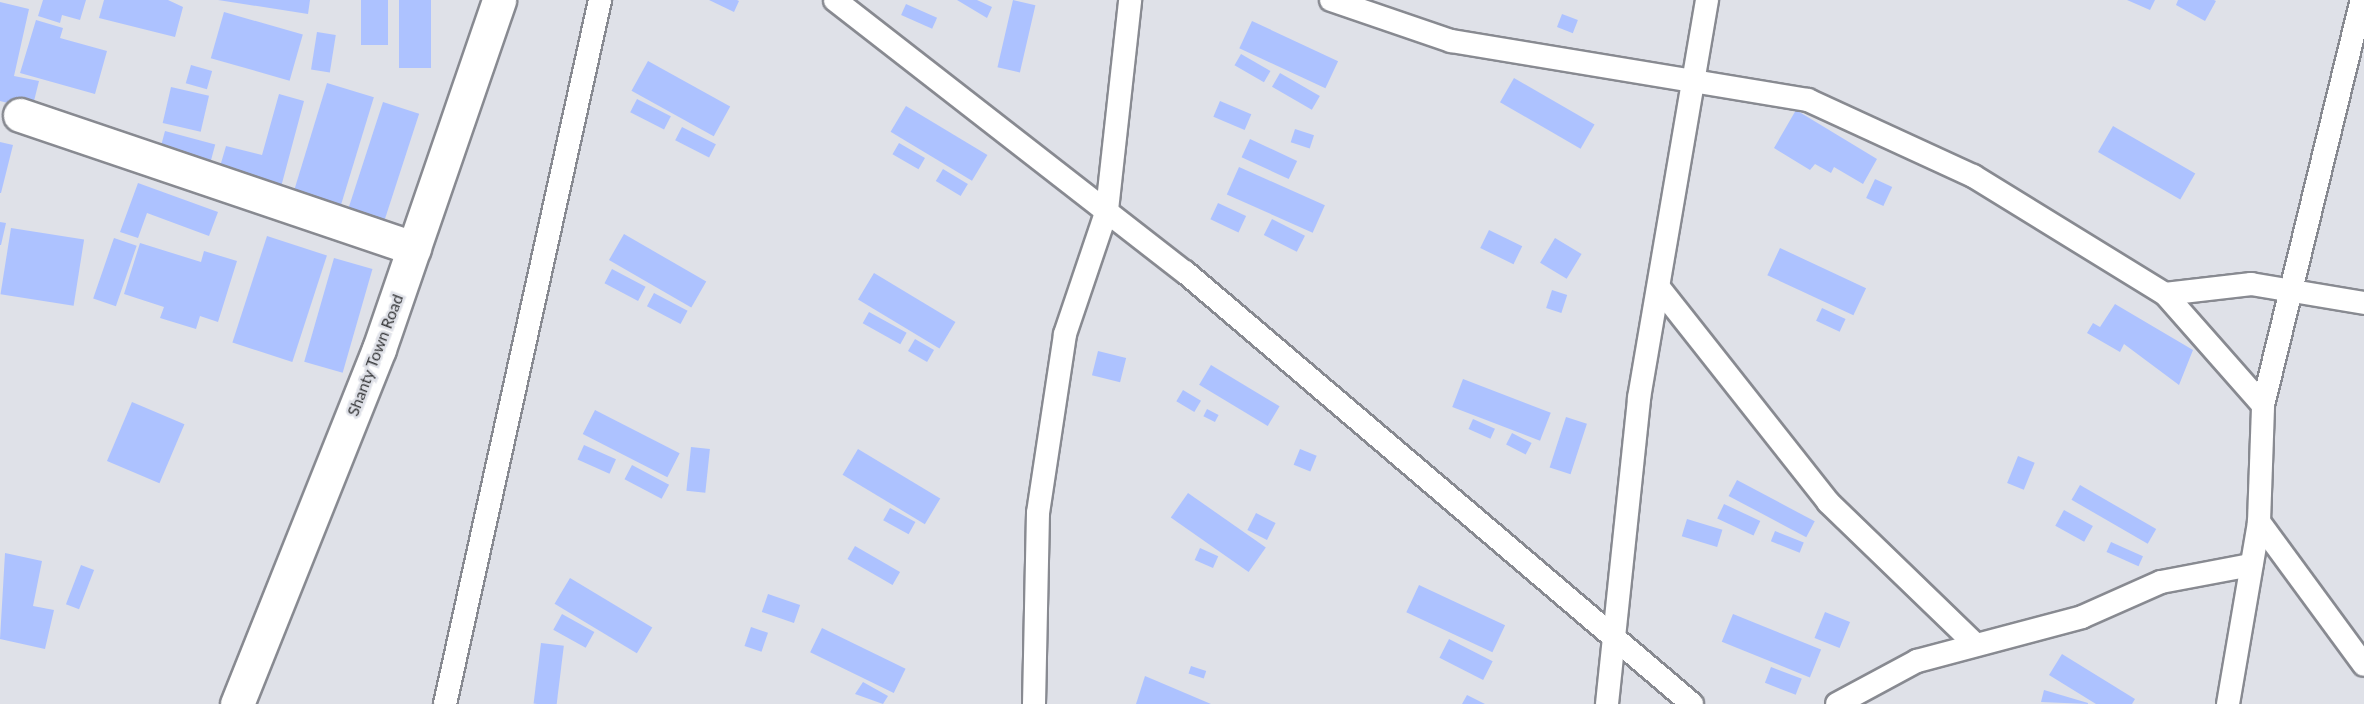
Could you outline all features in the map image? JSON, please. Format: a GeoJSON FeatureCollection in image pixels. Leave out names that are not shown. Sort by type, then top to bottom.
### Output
{"type":"FeatureCollection","features":[{"type":"Feature","properties":{"kind":"street","name":"Shanty Town Road"},"geometry":{"type":"LineString","coordinates":[[237,704],[414,249],[500,0]]}},
{"type":"Feature","properties":{"kind":"street"},"geometry":{"type":"LineString","coordinates":[[20,115],[414,249]]}},
{"type":"Feature","properties":{"kind":"lane"},"geometry":{"type":"LineString","coordinates":[[445,704],[600,0]]}},
{"type":"Feature","properties":{"kind":"lane"},"geometry":{"type":"LineString","coordinates":[[836,0],[1107,210],[1692,704]]}},
{"type":"Feature","properties":{"kind":"lane"},"geometry":{"type":"LineString","coordinates":[[1034,704],[1039,502],[1065,334],[1107,210],[1130,0]]}},
{"type":"Feature","properties":{"kind":"lane"},"geometry":{"type":"LineString","coordinates":[[1331,0],[1451,41],[1695,81],[1771,90],[1866,125],[1973,176],[2165,294],[2264,405]]}},
{"type":"Feature","properties":{"kind":"lane"},"geometry":{"type":"LineString","coordinates":[[1607,704],[1612,638],[1639,398],[1660,289],[1707,0]]}},
{"type":"Feature","properties":{"kind":"lane"},"geometry":{"type":"LineString","coordinates":[[2228,704],[2259,522],[2264,405],[2362,0]]}},
{"type":"Feature","properties":{"kind":"lane"},"geometry":{"type":"LineString","coordinates":[[2165,294],[2226,283],[2294,288],[2364,303]]}},
{"type":"Feature","properties":{"kind":"lane"},"geometry":{"type":"LineString","coordinates":[[1660,289],[1828,502],[1972,642]]}},
{"type":"Feature","properties":{"kind":"lane"},"geometry":{"type":"LineString","coordinates":[[2259,522],[2364,665]]}},
{"type":"Feature","properties":{"kind":"lane"},"geometry":{"type":"LineString","coordinates":[[1837,704],[1917,661],[1972,642],[2082,616],[2161,582],[2250,565]]}},
{"type":"Feature","properties":{"kind":"building"},"geometry":{"type":"Polygon","coordinates":[[[43,0],[86,0],[80,20],[62,15],[60,23],[38,16],[43,0]]]}},
{"type":"Feature","properties":{"kind":"building"},"geometry":{"type":"Polygon","coordinates":[[[104,0],[168,0],[183,7],[175,37],[99,18],[104,0]]]}},
{"type":"Feature","properties":{"kind":"building"},"geometry":{"type":"Polygon","coordinates":[[[218,0],[310,0],[308,14],[218,0]]]}},
{"type":"Feature","properties":{"kind":"building"},"geometry":{"type":"Polygon","coordinates":[[[361,0],[388,0],[388,45],[361,45],[361,0]]]}},
{"type":"Feature","properties":{"kind":"building"},"geometry":{"type":"Polygon","coordinates":[[[399,0],[431,0],[431,68],[399,68],[399,0]]]}},
{"type":"Feature","properties":{"kind":"building"},"geometry":{"type":"Polygon","coordinates":[[[709,0],[737,0],[739,1],[734,12],[709,0]]]}},
{"type":"Feature","properties":{"kind":"building"},"geometry":{"type":"Polygon","coordinates":[[[957,0],[977,0],[992,7],[987,18],[957,0]]]}},
{"type":"Feature","properties":{"kind":"building"},"geometry":{"type":"Polygon","coordinates":[[[1013,0],[1035,5],[1020,72],[997,67],[1013,0]]]}},
{"type":"Feature","properties":{"kind":"building"},"geometry":{"type":"Polygon","coordinates":[[[2127,0],[2155,0],[2150,10],[2127,0]]]}},
{"type":"Feature","properties":{"kind":"building"},"geometry":{"type":"Polygon","coordinates":[[[2178,0],[2216,1],[2205,21],[2176,5],[2178,0]]]}},
{"type":"Feature","properties":{"kind":"building"},"geometry":{"type":"Polygon","coordinates":[[[0,2],[29,9],[14,76],[39,81],[32,109],[0,101],[0,2]]]}},
{"type":"Feature","properties":{"kind":"building"},"geometry":{"type":"Polygon","coordinates":[[[906,4],[937,18],[932,29],[901,15],[906,4]]]}},
{"type":"Feature","properties":{"kind":"building"},"geometry":{"type":"Polygon","coordinates":[[[224,12],[303,35],[290,81],[211,58],[224,12]]]}},
{"type":"Feature","properties":{"kind":"building"},"geometry":{"type":"Polygon","coordinates":[[[1562,14],[1578,20],[1573,33],[1557,27],[1562,14]]]}},
{"type":"Feature","properties":{"kind":"building"},"geometry":{"type":"Polygon","coordinates":[[[36,20],[63,28],[60,38],[107,51],[95,94],[20,73],[36,20]]]}},
{"type":"Feature","properties":{"kind":"building"},"geometry":{"type":"Polygon","coordinates":[[[1252,21],[1338,61],[1325,88],[1239,48],[1252,21]]]}},
{"type":"Feature","properties":{"kind":"building"},"geometry":{"type":"Polygon","coordinates":[[[317,32],[336,35],[330,73],[311,70],[317,32]]]}},
{"type":"Feature","properties":{"kind":"building"},"geometry":{"type":"Polygon","coordinates":[[[1241,54],[1270,71],[1264,82],[1234,65],[1241,54]]]}},
{"type":"Feature","properties":{"kind":"building"},"geometry":{"type":"Polygon","coordinates":[[[648,61],[730,107],[714,136],[632,91],[648,61]]]}},
{"type":"Feature","properties":{"kind":"building"},"geometry":{"type":"Polygon","coordinates":[[[191,65],[212,71],[207,89],[186,83],[191,65]]]}},
{"type":"Feature","properties":{"kind":"building"},"geometry":{"type":"Polygon","coordinates":[[[1280,73],[1320,96],[1312,110],[1272,87],[1280,73]]]}},
{"type":"Feature","properties":{"kind":"building"},"geometry":{"type":"Polygon","coordinates":[[[1514,78],[1595,124],[1581,149],[1500,102],[1514,78]]]}},
{"type":"Feature","properties":{"kind":"building"},"geometry":{"type":"Polygon","coordinates":[[[327,83],[374,97],[339,210],[293,196],[327,83]]]}},
{"type":"Feature","properties":{"kind":"building"},"geometry":{"type":"Polygon","coordinates":[[[171,87],[209,96],[201,132],[163,123],[171,87]]]}},
{"type":"Feature","properties":{"kind":"building"},"geometry":{"type":"Polygon","coordinates":[[[279,94],[304,101],[281,187],[219,170],[226,146],[262,155],[279,94]]]}},
{"type":"Feature","properties":{"kind":"building"},"geometry":{"type":"Polygon","coordinates":[[[637,99],[671,116],[664,130],[630,112],[637,99]]]}},
{"type":"Feature","properties":{"kind":"building"},"geometry":{"type":"Polygon","coordinates":[[[1220,101],[1251,114],[1245,130],[1213,117],[1220,101]]]}},
{"type":"Feature","properties":{"kind":"building"},"geometry":{"type":"Polygon","coordinates":[[[383,102],[419,114],[381,230],[345,218],[383,102]]]}},
{"type":"Feature","properties":{"kind":"building"},"geometry":{"type":"Polygon","coordinates":[[[906,106],[987,155],[972,181],[891,132],[906,106]]]}},
{"type":"Feature","properties":{"kind":"building"},"geometry":{"type":"Polygon","coordinates":[[[1796,110],[1877,159],[1863,184],[1834,167],[1831,173],[1815,164],[1810,170],[1774,148],[1796,110]]]}},
{"type":"Feature","properties":{"kind":"building"},"geometry":{"type":"Polygon","coordinates":[[[2113,126],[2195,174],[2180,199],[2098,152],[2113,126]]]}},
{"type":"Feature","properties":{"kind":"building"},"geometry":{"type":"Polygon","coordinates":[[[682,127],[716,144],[709,158],[675,140],[682,127]]]}},
{"type":"Feature","properties":{"kind":"building"},"geometry":{"type":"Polygon","coordinates":[[[1295,129],[1314,135],[1310,148],[1291,142],[1295,129]]]}},
{"type":"Feature","properties":{"kind":"building"},"geometry":{"type":"Polygon","coordinates":[[[165,131],[215,144],[206,177],[156,164],[165,131]]]}},
{"type":"Feature","properties":{"kind":"building"},"geometry":{"type":"Polygon","coordinates":[[[1250,139],[1297,161],[1289,179],[1242,157],[1250,139]]]}},
{"type":"Feature","properties":{"kind":"building"},"geometry":{"type":"Polygon","coordinates":[[[0,142],[13,145],[1,193],[0,193],[0,142]]]}},
{"type":"Feature","properties":{"kind":"building"},"geometry":{"type":"Polygon","coordinates":[[[899,143],[925,158],[918,169],[892,154],[899,143]]]}},
{"type":"Feature","properties":{"kind":"building"},"geometry":{"type":"Polygon","coordinates":[[[1239,167],[1325,205],[1313,233],[1227,194],[1239,167]]]}},
{"type":"Feature","properties":{"kind":"building"},"geometry":{"type":"Polygon","coordinates":[[[943,169],[968,184],[961,196],[936,181],[943,169]]]}},
{"type":"Feature","properties":{"kind":"building"},"geometry":{"type":"Polygon","coordinates":[[[1875,179],[1892,187],[1883,206],[1866,198],[1875,179]]]}},
{"type":"Feature","properties":{"kind":"building"},"geometry":{"type":"Polygon","coordinates":[[[138,183],[218,212],[209,236],[147,213],[138,238],[120,232],[138,183]]]}},
{"type":"Feature","properties":{"kind":"building"},"geometry":{"type":"Polygon","coordinates":[[[1218,203],[1246,216],[1238,232],[1210,219],[1218,203]]]}},
{"type":"Feature","properties":{"kind":"building"},"geometry":{"type":"Polygon","coordinates":[[[1272,219],[1305,236],[1297,252],[1264,235],[1272,219]]]}},
{"type":"Feature","properties":{"kind":"building"},"geometry":{"type":"Polygon","coordinates":[[[0,222],[6,223],[1,245],[0,245],[0,222]]]}},
{"type":"Feature","properties":{"kind":"building"},"geometry":{"type":"Polygon","coordinates":[[[11,228],[84,240],[74,306],[1,294],[11,228]]]}},
{"type":"Feature","properties":{"kind":"building"},"geometry":{"type":"Polygon","coordinates":[[[1489,230],[1522,246],[1513,264],[1480,248],[1489,230]]]}},
{"type":"Feature","properties":{"kind":"building"},"geometry":{"type":"Polygon","coordinates":[[[624,234],[706,281],[691,307],[609,260],[624,234]]]}},
{"type":"Feature","properties":{"kind":"building"},"geometry":{"type":"Polygon","coordinates":[[[267,236],[327,255],[292,362],[232,343],[267,236]]]}},
{"type":"Feature","properties":{"kind":"building"},"geometry":{"type":"Polygon","coordinates":[[[114,238],[137,246],[116,306],[93,299],[114,238]]]}},
{"type":"Feature","properties":{"kind":"building"},"geometry":{"type":"Polygon","coordinates":[[[1555,238],[1582,254],[1567,279],[1540,263],[1555,238]]]}},
{"type":"Feature","properties":{"kind":"building"},"geometry":{"type":"Polygon","coordinates":[[[140,243],[201,262],[204,251],[237,261],[218,322],[200,316],[196,329],[160,318],[164,307],[124,294],[140,243]]]}},
{"type":"Feature","properties":{"kind":"building"},"geometry":{"type":"Polygon","coordinates":[[[1780,248],[1866,288],[1853,315],[1767,275],[1780,248]]]}},
{"type":"Feature","properties":{"kind":"building"},"geometry":{"type":"Polygon","coordinates":[[[334,258],[372,269],[343,373],[304,362],[334,258]]]}},
{"type":"Feature","properties":{"kind":"building"},"geometry":{"type":"Polygon","coordinates":[[[612,269],[646,287],[638,301],[604,283],[612,269]]]}},
{"type":"Feature","properties":{"kind":"building"},"geometry":{"type":"Polygon","coordinates":[[[874,273],[955,322],[939,349],[858,300],[874,273]]]}},
{"type":"Feature","properties":{"kind":"building"},"geometry":{"type":"Polygon","coordinates":[[[1552,290],[1567,295],[1561,313],[1546,308],[1552,290]]]}},
{"type":"Feature","properties":{"kind":"building"},"geometry":{"type":"Polygon","coordinates":[[[654,293],[688,311],[681,324],[647,306],[654,293]]]}},
{"type":"Feature","properties":{"kind":"building"},"geometry":{"type":"Polygon","coordinates":[[[2115,304],[2193,350],[2179,385],[2124,344],[2120,352],[2087,333],[2093,323],[2100,327],[2115,304]]]}},
{"type":"Feature","properties":{"kind":"building"},"geometry":{"type":"Polygon","coordinates":[[[1822,308],[1846,319],[1840,332],[1816,321],[1822,308]]]}},
{"type":"Feature","properties":{"kind":"building"},"geometry":{"type":"Polygon","coordinates":[[[869,312],[907,333],[900,344],[863,323],[869,312]]]}},
{"type":"Feature","properties":{"kind":"building"},"geometry":{"type":"Polygon","coordinates":[[[915,339],[934,350],[927,362],[908,351],[915,339]]]}},
{"type":"Feature","properties":{"kind":"building"},"geometry":{"type":"Polygon","coordinates":[[[1098,351],[1126,358],[1120,382],[1092,375],[1098,351]]]}},
{"type":"Feature","properties":{"kind":"building"},"geometry":{"type":"Polygon","coordinates":[[[1211,365],[1280,406],[1268,426],[1199,385],[1211,365]]]}},
{"type":"Feature","properties":{"kind":"building"},"geometry":{"type":"Polygon","coordinates":[[[1463,379],[1551,413],[1540,441],[1452,407],[1463,379]]]}},
{"type":"Feature","properties":{"kind":"building"},"geometry":{"type":"Polygon","coordinates":[[[1183,390],[1201,401],[1194,412],[1176,401],[1183,390]]]}},
{"type":"Feature","properties":{"kind":"building"},"geometry":{"type":"Polygon","coordinates":[[[132,402],[184,424],[159,483],[107,461],[132,402]]]}},
{"type":"Feature","properties":{"kind":"building"},"geometry":{"type":"Polygon","coordinates":[[[1207,409],[1219,415],[1215,422],[1203,416],[1207,409]]]}},
{"type":"Feature","properties":{"kind":"building"},"geometry":{"type":"Polygon","coordinates":[[[595,410],[680,453],[667,477],[583,434],[595,410]]]}},
{"type":"Feature","properties":{"kind":"building"},"geometry":{"type":"Polygon","coordinates":[[[1566,417],[1587,424],[1571,474],[1550,467],[1566,417]]]}},
{"type":"Feature","properties":{"kind":"building"},"geometry":{"type":"Polygon","coordinates":[[[1473,419],[1495,429],[1490,439],[1469,429],[1473,419]]]}},
{"type":"Feature","properties":{"kind":"building"},"geometry":{"type":"Polygon","coordinates":[[[1512,433],[1532,443],[1526,455],[1506,445],[1512,433]]]}},
{"type":"Feature","properties":{"kind":"building"},"geometry":{"type":"Polygon","coordinates":[[[584,445],[616,459],[609,474],[577,460],[584,445]]]}},
{"type":"Feature","properties":{"kind":"building"},"geometry":{"type":"Polygon","coordinates":[[[691,447],[710,449],[705,493],[686,491],[691,447]]]}},
{"type":"Feature","properties":{"kind":"building"},"geometry":{"type":"Polygon","coordinates":[[[858,449],[940,498],[925,524],[843,475],[858,449]]]}},
{"type":"Feature","properties":{"kind":"building"},"geometry":{"type":"Polygon","coordinates":[[[1300,449],[1317,456],[1310,472],[1294,465],[1300,449]]]}},
{"type":"Feature","properties":{"kind":"building"},"geometry":{"type":"Polygon","coordinates":[[[2018,456],[2035,463],[2024,490],[2007,483],[2018,456]]]}},
{"type":"Feature","properties":{"kind":"building"},"geometry":{"type":"Polygon","coordinates":[[[632,465],[669,485],[662,499],[624,479],[632,465]]]}},
{"type":"Feature","properties":{"kind":"building"},"geometry":{"type":"Polygon","coordinates":[[[1737,480],[1815,521],[1806,537],[1729,496],[1737,480]]]}},
{"type":"Feature","properties":{"kind":"building"},"geometry":{"type":"Polygon","coordinates":[[[2080,485],[2156,529],[2148,544],[2072,500],[2080,485]]]}},
{"type":"Feature","properties":{"kind":"building"},"geometry":{"type":"Polygon","coordinates":[[[1188,493],[1266,547],[1249,572],[1171,518],[1188,493]]]}},
{"type":"Feature","properties":{"kind":"building"},"geometry":{"type":"Polygon","coordinates":[[[1724,504],[1760,521],[1753,535],[1717,519],[1724,504]]]}},
{"type":"Feature","properties":{"kind":"building"},"geometry":{"type":"Polygon","coordinates":[[[890,508],[915,522],[909,534],[883,520],[890,508]]]}},
{"type":"Feature","properties":{"kind":"building"},"geometry":{"type":"Polygon","coordinates":[[[2064,510],[2093,526],[2084,542],[2055,526],[2064,510]]]}},
{"type":"Feature","properties":{"kind":"building"},"geometry":{"type":"Polygon","coordinates":[[[1256,513],[1276,523],[1267,540],[1247,530],[1256,513]]]}},
{"type":"Feature","properties":{"kind":"building"},"geometry":{"type":"Polygon","coordinates":[[[1687,519],[1722,530],[1717,547],[1682,536],[1687,519]]]}},
{"type":"Feature","properties":{"kind":"building"},"geometry":{"type":"Polygon","coordinates":[[[1775,531],[1804,543],[1800,553],[1771,541],[1775,531]]]}},
{"type":"Feature","properties":{"kind":"building"},"geometry":{"type":"Polygon","coordinates":[[[2111,542],[2143,556],[2138,566],[2107,552],[2111,542]]]}},
{"type":"Feature","properties":{"kind":"building"},"geometry":{"type":"Polygon","coordinates":[[[855,546],[900,572],[893,585],[848,559],[855,546]]]}},
{"type":"Feature","properties":{"kind":"building"},"geometry":{"type":"Polygon","coordinates":[[[1200,548],[1218,556],[1213,568],[1195,560],[1200,548]]]}},
{"type":"Feature","properties":{"kind":"building"},"geometry":{"type":"Polygon","coordinates":[[[5,553],[42,561],[33,606],[54,610],[45,649],[0,639],[5,553]]]}},
{"type":"Feature","properties":{"kind":"building"},"geometry":{"type":"Polygon","coordinates":[[[81,565],[94,570],[79,609],[66,604],[81,565]]]}},
{"type":"Feature","properties":{"kind":"building"},"geometry":{"type":"Polygon","coordinates":[[[570,578],[652,627],[637,653],[555,604],[570,578]]]}},
{"type":"Feature","properties":{"kind":"building"},"geometry":{"type":"Polygon","coordinates":[[[1419,585],[1505,625],[1492,652],[1406,612],[1419,585]]]}},
{"type":"Feature","properties":{"kind":"building"},"geometry":{"type":"Polygon","coordinates":[[[768,594],[800,605],[794,623],[762,612],[768,594]]]}},
{"type":"Feature","properties":{"kind":"building"},"geometry":{"type":"Polygon","coordinates":[[[1825,612],[1850,622],[1840,648],[1815,638],[1825,612]]]}},
{"type":"Feature","properties":{"kind":"building"},"geometry":{"type":"Polygon","coordinates":[[[562,614],[594,632],[586,648],[553,630],[562,614]]]}},
{"type":"Feature","properties":{"kind":"building"},"geometry":{"type":"Polygon","coordinates":[[[1733,614],[1821,650],[1810,677],[1722,642],[1733,614]]]}},
{"type":"Feature","properties":{"kind":"building"},"geometry":{"type":"Polygon","coordinates":[[[751,627],[768,633],[762,652],[744,646],[751,627]]]}},
{"type":"Feature","properties":{"kind":"building"},"geometry":{"type":"Polygon","coordinates":[[[822,628],[906,669],[894,693],[810,652],[822,628]]]}},
{"type":"Feature","properties":{"kind":"building"},"geometry":{"type":"Polygon","coordinates":[[[1449,639],[1493,661],[1483,680],[1439,658],[1449,639]]]}},
{"type":"Feature","properties":{"kind":"building"},"geometry":{"type":"Polygon","coordinates":[[[541,643],[564,646],[557,704],[534,704],[541,643]]]}},
{"type":"Feature","properties":{"kind":"building"},"geometry":{"type":"Polygon","coordinates":[[[2062,654],[2135,699],[2132,704],[2096,704],[2049,675],[2062,654]]]}},
{"type":"Feature","properties":{"kind":"building"},"geometry":{"type":"Polygon","coordinates":[[[1191,666],[1206,671],[1204,679],[1189,674],[1191,666]]]}},
{"type":"Feature","properties":{"kind":"building"},"geometry":{"type":"Polygon","coordinates":[[[1771,667],[1802,679],[1796,695],[1765,683],[1771,667]]]}},
{"type":"Feature","properties":{"kind":"building"},"geometry":{"type":"Polygon","coordinates":[[[1145,676],[1211,704],[1136,704],[1145,676]]]}},
{"type":"Feature","properties":{"kind":"building"},"geometry":{"type":"Polygon","coordinates":[[[863,682],[888,696],[883,704],[855,694],[863,682]]]}},
{"type":"Feature","properties":{"kind":"building"},"geometry":{"type":"Polygon","coordinates":[[[2044,690],[2088,703],[2088,704],[2041,702],[2044,690]]]}},
{"type":"Feature","properties":{"kind":"building"},"geometry":{"type":"Polygon","coordinates":[[[1467,695],[1485,704],[1462,704],[1467,695]]]}}]}
